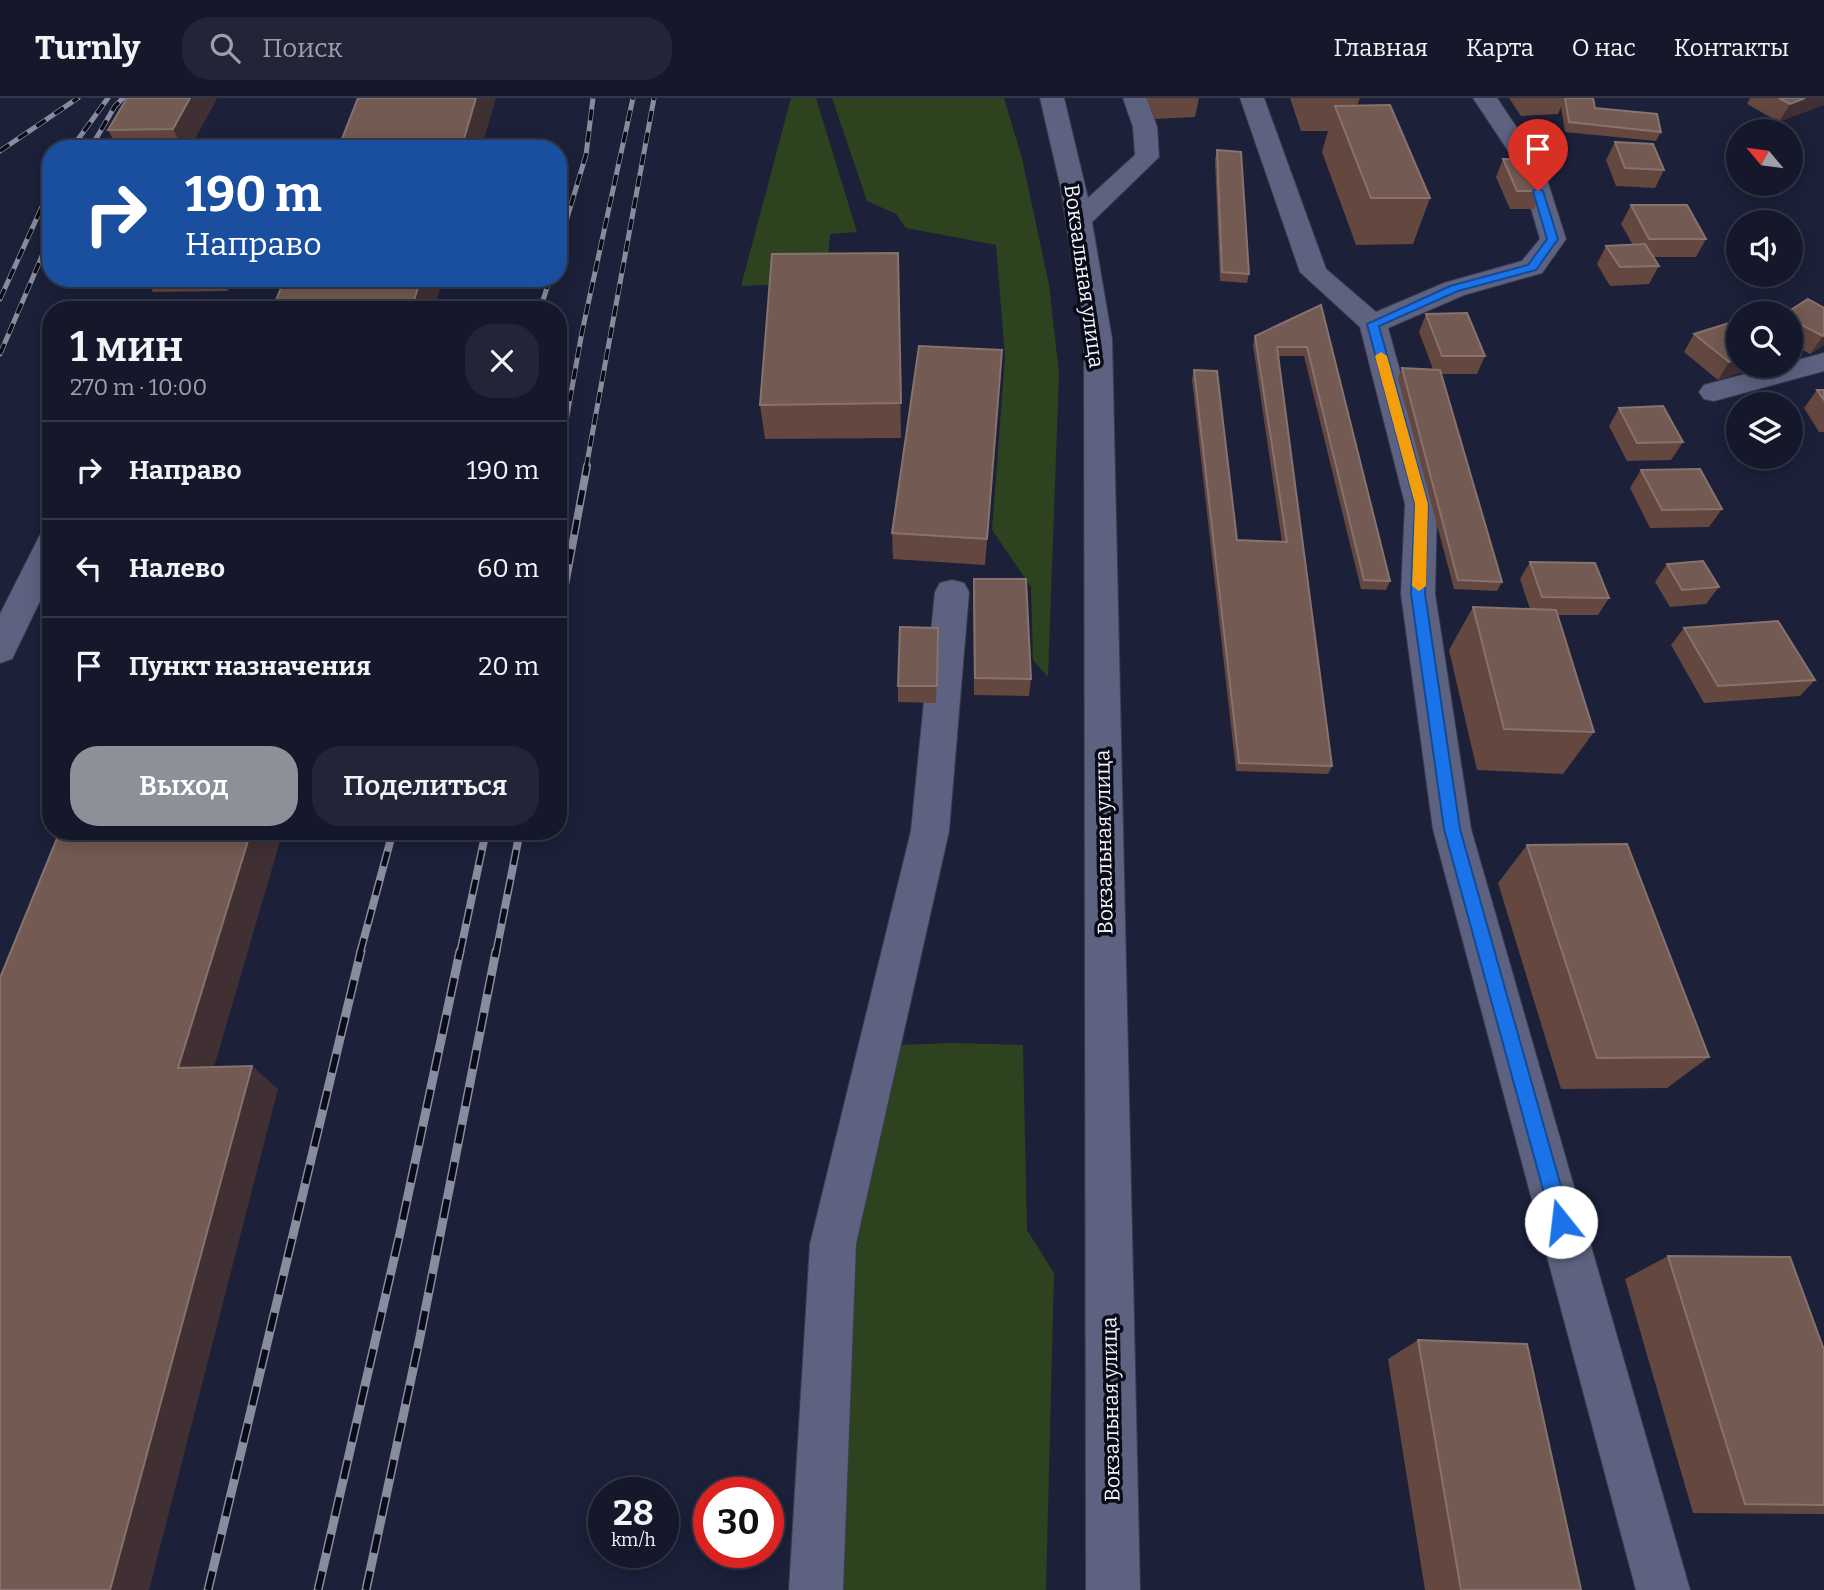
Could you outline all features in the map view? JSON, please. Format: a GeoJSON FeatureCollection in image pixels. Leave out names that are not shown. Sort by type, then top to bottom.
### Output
{"type":"FeatureCollection","features":[{"type":"Feature","properties":{"kind":"street","name":"Вокзальная улица"},"geometry":{"type":"LineString","coordinates":[[1052,98],[1079,220],[1098,338],[1113,1590]]}},
{"type":"Feature","properties":{"kind":"street"},"geometry":{"type":"LineString","coordinates":[[1079,220],[1147,157],[1145,127],[1135,98]]}},
{"type":"Feature","properties":{"kind":"street"},"geometry":{"type":"LineString","coordinates":[[1252,98],[1314,272],[1373,324],[1421,504],[1418,594],[1452,829],[1663,1590]]}},
{"type":"Feature","properties":{"kind":"street"},"geometry":{"type":"LineString","coordinates":[[1373,324],[1454,289],[1532,267],[1553,239],[1531,167],[1485,98]]}},
{"type":"Feature","properties":{"kind":"street"},"geometry":{"type":"LineString","coordinates":[[1714,392],[1824,362]]}},
{"type":"Feature","properties":{"kind":"street"},"geometry":{"type":"LineString","coordinates":[[0,650],[42,562]]}},
{"type":"Feature","properties":{"kind":"street"},"geometry":{"type":"LineString","coordinates":[[816,1590],[833,1244],[930,831],[952,592]]}},
{"type":"Feature","properties":{"kind":"green space"},"geometry":{"type":"Polygon","coordinates":[[[791,98],[816,98],[857,232],[830,234],[826,282],[741,286],[791,98]]]}},
{"type":"Feature","properties":{"kind":"green space"},"geometry":{"type":"Polygon","coordinates":[[[832,98],[1004,98],[1022,158],[1049,285],[1059,373],[1048,677],[1033,660],[1031,587],[992,530],[1005,357],[996,245],[906,228],[896,214],[867,201],[832,98]]]}},
{"type":"Feature","properties":{"kind":"green space"},"geometry":{"type":"Polygon","coordinates":[[[897,1045],[1023,1045],[1027,1230],[1054,1273],[1046,1590],[823,1590],[839,1265],[897,1045]]]}},
{"type":"Feature","properties":{"kind":"building"},"geometry":{"type":"Polygon","coordinates":[[[127,98],[190,98],[173,129],[108,130],[127,98]]]}},
{"type":"Feature","properties":{"kind":"building"},"geometry":{"type":"Polygon","coordinates":[[[358,98],[476,98],[464,140],[342,140],[358,98]]]}},
{"type":"Feature","properties":{"kind":"building"},"geometry":{"type":"Polygon","coordinates":[[[1565,98],[1593,98],[1595,108],[1657,114],[1661,132],[1569,122],[1565,98]]]}},
{"type":"Feature","properties":{"kind":"building"},"geometry":{"type":"Polygon","coordinates":[[[1779,98],[1805,98],[1790,104],[1779,98]]]}},
{"type":"Feature","properties":{"kind":"building"},"geometry":{"type":"Polygon","coordinates":[[[1390,105],[1430,198],[1371,198],[1335,106],[1390,105]]]}},
{"type":"Feature","properties":{"kind":"building"},"geometry":{"type":"Polygon","coordinates":[[[1615,142],[1653,144],[1664,170],[1625,168],[1615,142]]]}},
{"type":"Feature","properties":{"kind":"building"},"geometry":{"type":"Polygon","coordinates":[[[1217,150],[1241,152],[1249,274],[1222,272],[1217,150]]]}},
{"type":"Feature","properties":{"kind":"building"},"geometry":{"type":"Polygon","coordinates":[[[1503,159],[1528,159],[1542,191],[1517,191],[1503,159]]]}},
{"type":"Feature","properties":{"kind":"building"},"geometry":{"type":"Polygon","coordinates":[[[1631,205],[1687,205],[1706,239],[1649,239],[1631,205]]]}},
{"type":"Feature","properties":{"kind":"building"},"geometry":{"type":"Polygon","coordinates":[[[1645,244],[1659,266],[1620,267],[1606,246],[1645,244]]]}},
{"type":"Feature","properties":{"kind":"building"},"geometry":{"type":"Polygon","coordinates":[[[898,253],[901,403],[760,405],[772,254],[898,253]]]}},
{"type":"Feature","properties":{"kind":"building"},"geometry":{"type":"Polygon","coordinates":[[[281,287],[418,287],[414,301],[276,301],[281,287]]]}},
{"type":"Feature","properties":{"kind":"building"},"geometry":{"type":"Polygon","coordinates":[[[1808,299],[1824,308],[1823,336],[1803,326],[1803,302],[1808,299]]]}},
{"type":"Feature","properties":{"kind":"building"},"geometry":{"type":"Polygon","coordinates":[[[1321,305],[1390,581],[1364,580],[1307,347],[1277,347],[1332,766],[1239,763],[1194,370],[1217,371],[1237,540],[1287,542],[1255,336],[1321,305]]]}},
{"type":"Feature","properties":{"kind":"building"},"geometry":{"type":"Polygon","coordinates":[[[1467,313],[1485,356],[1442,356],[1426,314],[1467,313]]]}},
{"type":"Feature","properties":{"kind":"building"},"geometry":{"type":"Polygon","coordinates":[[[1726,324],[1726,360],[1694,334],[1726,324]]]}},
{"type":"Feature","properties":{"kind":"building"},"geometry":{"type":"Polygon","coordinates":[[[919,346],[1002,350],[987,539],[892,533],[919,346]]]}},
{"type":"Feature","properties":{"kind":"building"},"geometry":{"type":"Polygon","coordinates":[[[1402,368],[1440,370],[1502,582],[1458,580],[1402,368]]]}},
{"type":"Feature","properties":{"kind":"building"},"geometry":{"type":"Polygon","coordinates":[[[1817,390],[1824,390],[1824,400],[1817,390]]]}},
{"type":"Feature","properties":{"kind":"building"},"geometry":{"type":"Polygon","coordinates":[[[1663,406],[1683,442],[1637,443],[1619,408],[1663,406]]]}},
{"type":"Feature","properties":{"kind":"building"},"geometry":{"type":"Polygon","coordinates":[[[1700,469],[1722,509],[1662,510],[1641,470],[1700,469]]]}},
{"type":"Feature","properties":{"kind":"building"},"geometry":{"type":"Polygon","coordinates":[[[1703,561],[1719,587],[1682,590],[1667,564],[1703,561]]]}},
{"type":"Feature","properties":{"kind":"building"},"geometry":{"type":"Polygon","coordinates":[[[1530,562],[1595,563],[1609,598],[1542,597],[1530,562]]]}},
{"type":"Feature","properties":{"kind":"building"},"geometry":{"type":"Polygon","coordinates":[[[974,579],[1026,579],[1031,679],[975,678],[974,579]]]}},
{"type":"Feature","properties":{"kind":"building"},"geometry":{"type":"Polygon","coordinates":[[[1473,607],[1556,610],[1594,732],[1504,729],[1473,607]]]}},
{"type":"Feature","properties":{"kind":"building"},"geometry":{"type":"Polygon","coordinates":[[[1778,621],[1815,680],[1718,686],[1684,628],[1778,621]]]}},
{"type":"Feature","properties":{"kind":"building"},"geometry":{"type":"Polygon","coordinates":[[[900,627],[938,628],[937,686],[898,686],[900,627]]]}},
{"type":"Feature","properties":{"kind":"building"},"geometry":{"type":"Polygon","coordinates":[[[56,840],[248,840],[178,1068],[252,1066],[110,1590],[0,1590],[0,978],[56,840]]]}},
{"type":"Feature","properties":{"kind":"building"},"geometry":{"type":"Polygon","coordinates":[[[1627,844],[1709,1057],[1597,1058],[1527,845],[1627,844]]]}},
{"type":"Feature","properties":{"kind":"building"},"geometry":{"type":"Polygon","coordinates":[[[1668,1256],[1790,1257],[1824,1350],[1824,1505],[1745,1504],[1668,1256]]]}},
{"type":"Feature","properties":{"kind":"building"},"geometry":{"type":"Polygon","coordinates":[[[1418,1340],[1527,1344],[1581,1590],[1461,1590],[1418,1340]]]}},
{"type":"Feature","properties":{"kind":"railway"},"geometry":{"type":"LineString","coordinates":[[0,151],[78,98]]}},
{"type":"Feature","properties":{"kind":"railway"},"geometry":{"type":"LineString","coordinates":[[78,140],[108,98]]}},
{"type":"Feature","properties":{"kind":"railway"},"geometry":{"type":"LineString","coordinates":[[95,140],[115,106],[123,98]]}},
{"type":"Feature","properties":{"kind":"railway"},"geometry":{"type":"LineString","coordinates":[[567,218],[586,155],[593,98]]}},
{"type":"Feature","properties":{"kind":"railway"},"geometry":{"type":"LineString","coordinates":[[567,416],[582,332],[633,98]]}},
{"type":"Feature","properties":{"kind":"railway"},"geometry":{"type":"LineString","coordinates":[[586,468],[654,98]]}},
{"type":"Feature","properties":{"kind":"railway"},"geometry":{"type":"LineString","coordinates":[[0,299],[42,207]]}},
{"type":"Feature","properties":{"kind":"railway"},"geometry":{"type":"LineString","coordinates":[[0,354],[42,256]]}},
{"type":"Feature","properties":{"kind":"railway"},"geometry":{"type":"LineString","coordinates":[[543,301],[547,287]]}},
{"type":"Feature","properties":{"kind":"railway"},"geometry":{"type":"LineString","coordinates":[[567,574],[587,466]]}},
{"type":"Feature","properties":{"kind":"railway"},"geometry":{"type":"LineString","coordinates":[[360,953],[391,840]]}},
{"type":"Feature","properties":{"kind":"railway"},"geometry":{"type":"LineString","coordinates":[[460,953],[484,840]]}},
{"type":"Feature","properties":{"kind":"railway"},"geometry":{"type":"LineString","coordinates":[[496,953],[518,840]]}},
{"type":"Feature","properties":{"kind":"railway"},"geometry":{"type":"LineString","coordinates":[[208,1590],[361,951]]}},
{"type":"Feature","properties":{"kind":"railway"},"geometry":{"type":"LineString","coordinates":[[318,1590],[400,1233],[460,951]]}},
{"type":"Feature","properties":{"kind":"railway"},"geometry":{"type":"LineString","coordinates":[[366,1590],[420,1337],[496,951]]}},
{"type":"Feature","properties":{"kind":"slow traffic"},"geometry":{"type":"LineString","coordinates":[[1381,356],[1421,504],[1419,586]]}},
{"type":"Feature","properties":{"kind":"route"},"geometry":{"type":"LineString","coordinates":[[1538,191],[1553,239],[1532,267],[1454,289],[1373,324],[1421,504],[1418,594],[1452,829],[1561,1222]]}}]}
